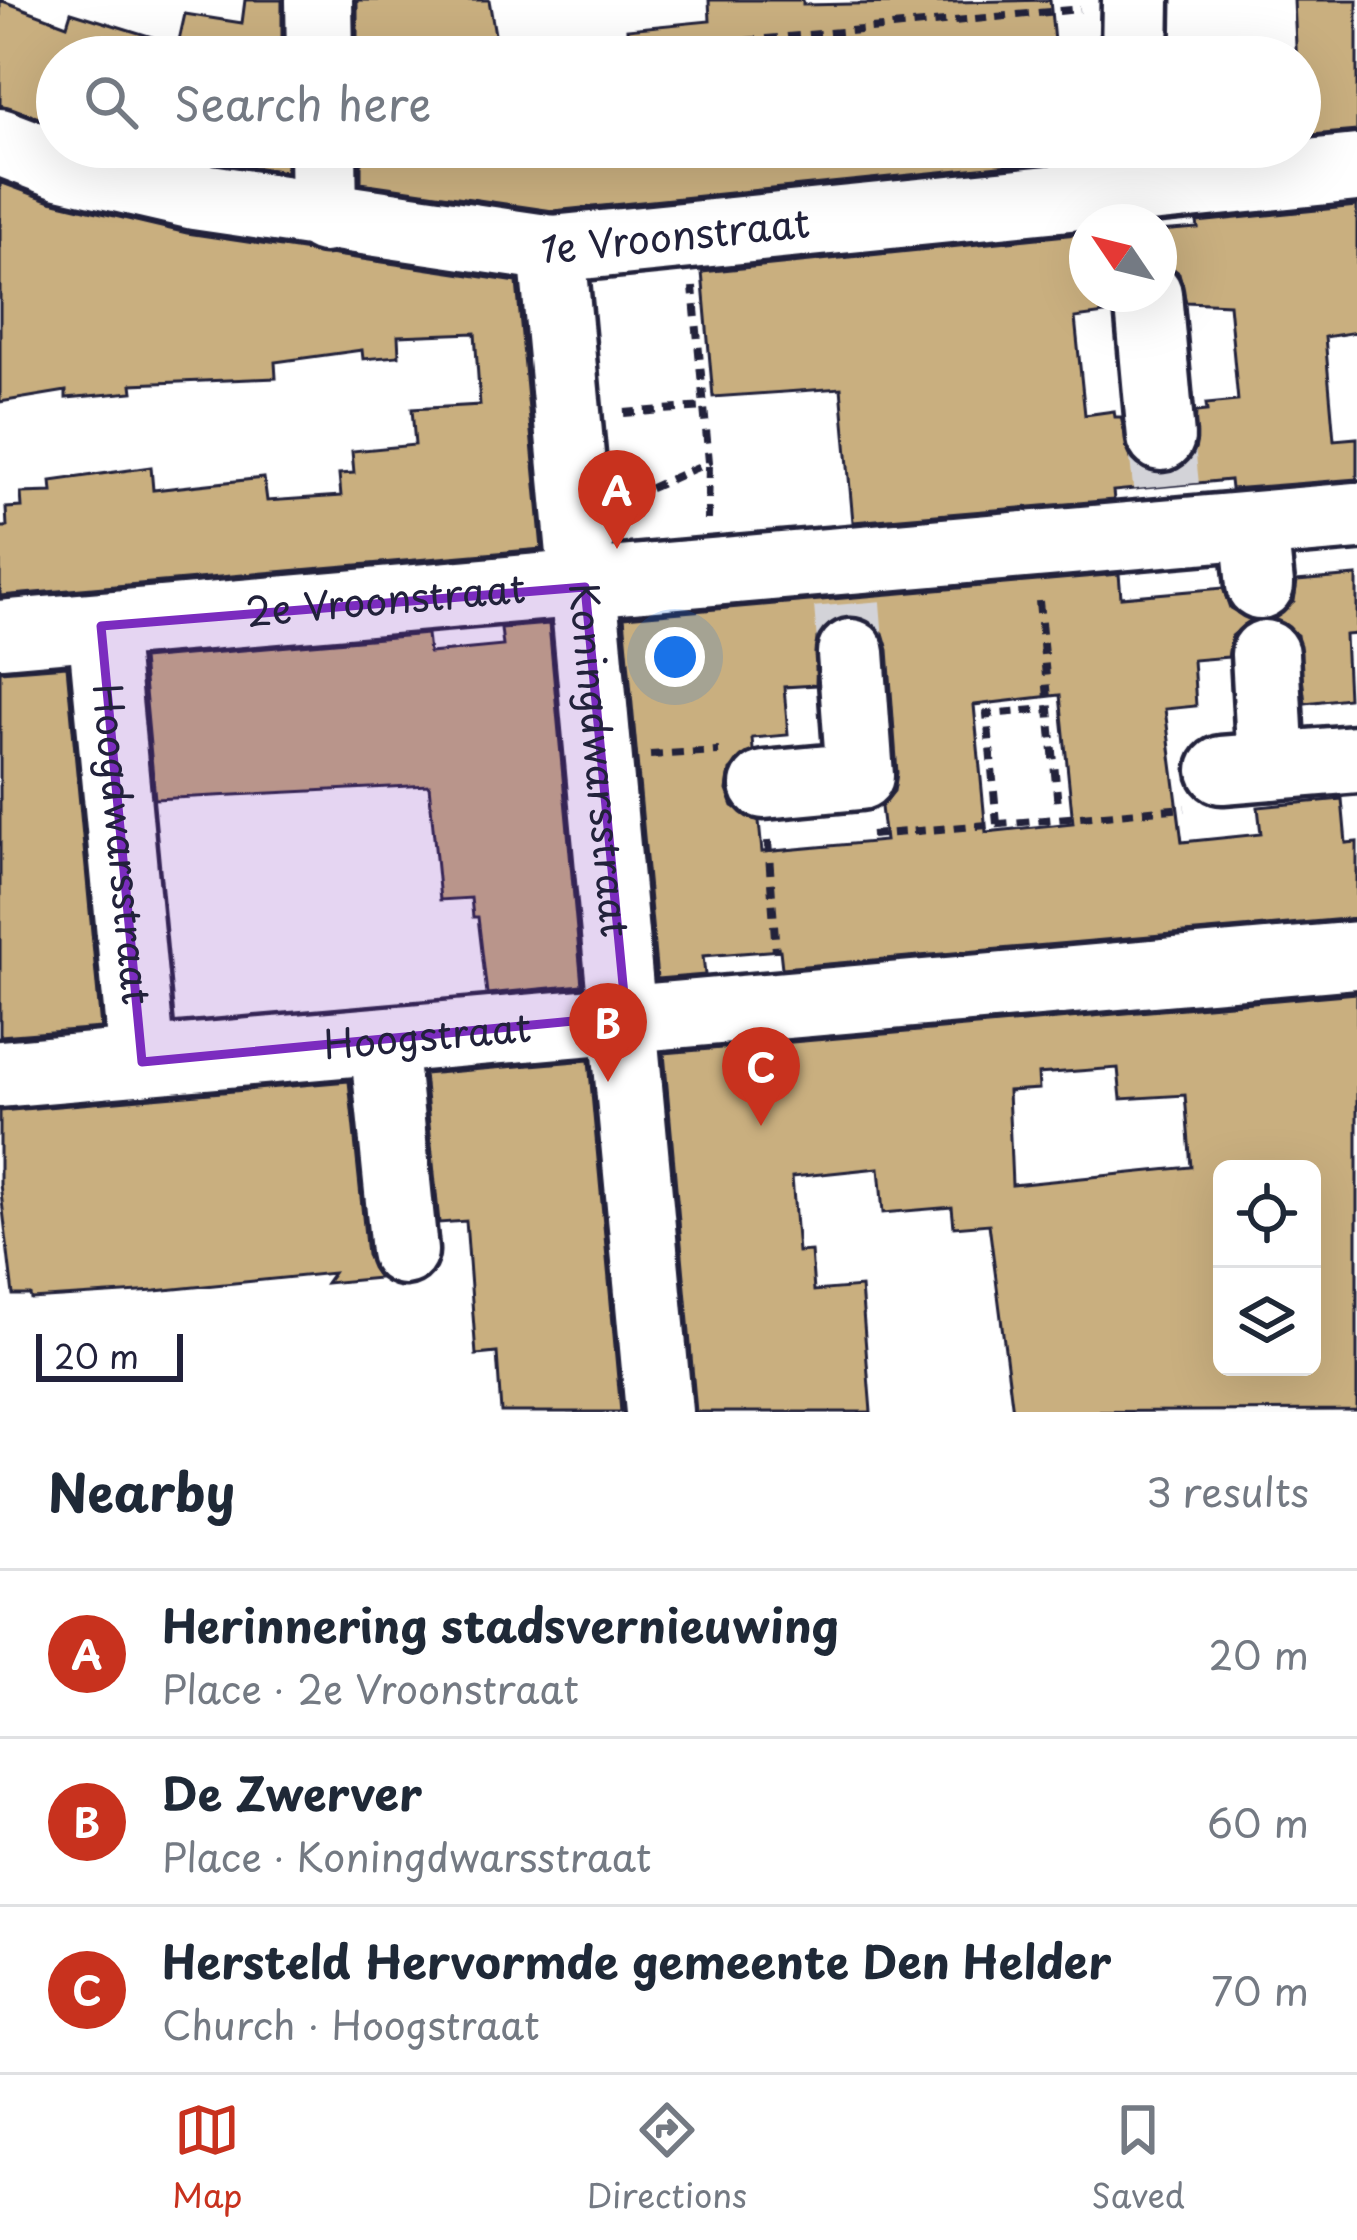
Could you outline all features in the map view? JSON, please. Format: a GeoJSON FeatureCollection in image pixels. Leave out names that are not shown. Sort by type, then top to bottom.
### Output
{"type":"FeatureCollection","features":[{"type":"Feature","properties":{"kind":"street"},"geometry":{"type":"LineString","coordinates":[[319,0],[320,36]]}},
{"type":"Feature","properties":{"kind":"street","name":"1e Vroonstraat"},"geometry":{"type":"LineString","coordinates":[[0,142],[36,156]]}},
{"type":"Feature","properties":{"kind":"street","name":"1e Vroonstraat"},"geometry":{"type":"LineString","coordinates":[[75,168],[324,218],[552,250],[1139,186],[1357,168]]}},
{"type":"Feature","properties":{"kind":"street"},"geometry":{"type":"LineString","coordinates":[[323,168],[324,218]]}},
{"type":"Feature","properties":{"kind":"street","name":"Koningdwarsstraat"},"geometry":{"type":"LineString","coordinates":[[552,250],[659,1412]]}},
{"type":"Feature","properties":{"kind":"street"},"geometry":{"type":"LineString","coordinates":[[1150,312],[1166,485]]}},
{"type":"Feature","properties":{"kind":"street","name":"2e Vroonstraat"},"geometry":{"type":"LineString","coordinates":[[0,634],[100,626],[581,558],[847,606],[1034,545],[1166,485],[1257,556],[1357,516]]}},
{"type":"Feature","properties":{"kind":"street"},"geometry":{"type":"LineString","coordinates":[[764,792],[860,776],[847,606]]}},
{"type":"Feature","properties":{"kind":"street","name":"Hoogdwarsstraat"},"geometry":{"type":"LineString","coordinates":[[100,626],[142,1062]]}},
{"type":"Feature","properties":{"kind":"street"},"geometry":{"type":"LineString","coordinates":[[1265,654],[1231,781],[1357,759]]}},
{"type":"Feature","properties":{"kind":"street","name":"Hoogstraat"},"geometry":{"type":"LineString","coordinates":[[0,1074],[1357,955]]}},
{"type":"Feature","properties":{"kind":"street"},"geometry":{"type":"LineString","coordinates":[[376,1042],[404,1251]]}},
{"type":"Feature","properties":{"kind":"path"},"geometry":{"type":"LineString","coordinates":[[895,36],[1136,20]]}},
{"type":"Feature","properties":{"kind":"path"},"geometry":{"type":"LineString","coordinates":[[581,558],[640,490],[709,462],[689,236]]}},
{"type":"Feature","properties":{"kind":"path"},"geometry":{"type":"LineString","coordinates":[[616,413],[704,407]]}},
{"type":"Feature","properties":{"kind":"path"},"geometry":{"type":"LineString","coordinates":[[1034,545],[1058,806]]}},
{"type":"Feature","properties":{"kind":"path"},"geometry":{"type":"LineString","coordinates":[[997,824],[987,714],[1049,709]]}},
{"type":"Feature","properties":{"kind":"path"},"geometry":{"type":"LineString","coordinates":[[601,759],[764,792],[780,1003]]}},
{"type":"Feature","properties":{"kind":"path"},"geometry":{"type":"LineString","coordinates":[[860,836],[997,824],[1231,781]]}},
{"type":"Feature","properties":{"kind":"highlighted area"},"geometry":{"type":"Polygon","coordinates":[[[585,587],[626,1016],[142,1062],[101,626],[585,587]]]}},
{"type":"Feature","properties":{"kind":"building"},"geometry":{"type":"Polygon","coordinates":[[[0,0],[67,25],[71,12],[149,36],[36,36],[36,117],[0,105],[0,0]]]}},
{"type":"Feature","properties":{"kind":"building"},"geometry":{"type":"Polygon","coordinates":[[[245,0],[282,0],[282,36],[180,36],[185,14],[242,23],[245,0]]]}},
{"type":"Feature","properties":{"kind":"building"},"geometry":{"type":"Polygon","coordinates":[[[357,0],[489,0],[495,36],[357,36],[357,0]]]}},
{"type":"Feature","properties":{"kind":"building"},"geometry":{"type":"Polygon","coordinates":[[[709,0],[803,0],[803,5],[1050,0],[1053,36],[628,36],[627,29],[710,21],[709,0]]]}},
{"type":"Feature","properties":{"kind":"building"},"geometry":{"type":"Polygon","coordinates":[[[1294,0],[1357,0],[1357,131],[1321,134],[1321,36],[1296,36],[1294,0]]]}},
{"type":"Feature","properties":{"kind":"building"},"geometry":{"type":"Polygon","coordinates":[[[361,168],[978,168],[553,211],[361,183],[361,168]]]}},
{"type":"Feature","properties":{"kind":"building"},"geometry":{"type":"Polygon","coordinates":[[[0,182],[51,201],[187,233],[517,282],[542,549],[0,596],[0,527],[7,527],[6,508],[22,507],[21,493],[52,492],[51,481],[151,467],[153,490],[264,478],[267,501],[341,496],[339,474],[354,473],[352,451],[415,445],[412,409],[480,405],[475,333],[398,336],[399,356],[363,359],[362,350],[275,362],[276,378],[132,384],[133,392],[66,398],[66,391],[0,402],[0,182]]]}},
{"type":"Feature","properties":{"kind":"building"},"geometry":{"type":"Polygon","coordinates":[[[1357,206],[1357,332],[1325,337],[1334,440],[1357,438],[1357,479],[1231,489],[1230,480],[1113,491],[1114,500],[853,522],[841,388],[713,397],[702,272],[1069,235],[1069,312],[1105,312],[1075,318],[1085,415],[1114,411],[1115,417],[1121,417],[1131,459],[1146,471],[1166,474],[1183,467],[1194,454],[1196,412],[1207,411],[1206,404],[1238,401],[1229,304],[1186,302],[1177,272],[1177,230],[1198,228],[1197,222],[1357,206]]]}},
{"type":"Feature","properties":{"kind":"building"},"geometry":{"type":"Polygon","coordinates":[[[1119,574],[1121,597],[1223,588],[1230,608],[1251,620],[1232,636],[1228,657],[1193,660],[1196,706],[1165,709],[1182,842],[1261,834],[1258,807],[1342,799],[1346,843],[1357,842],[1357,918],[782,968],[780,950],[703,956],[705,975],[657,979],[624,617],[1119,574]],[[847,616],[829,623],[817,638],[816,685],[784,687],[788,735],[752,738],[753,750],[730,770],[727,790],[733,806],[759,821],[762,852],[885,841],[881,807],[894,791],[897,773],[888,650],[883,633],[868,620],[847,616]],[[1060,695],[974,705],[986,832],[1073,823],[1060,695]]]}},
{"type":"Feature","properties":{"kind":"building"},"geometry":{"type":"Polygon","coordinates":[[[1357,576],[1357,634],[1345,635],[1348,698],[1305,703],[1297,635],[1274,619],[1294,601],[1297,581],[1357,576]]]}},
{"type":"Feature","properties":{"kind":"building"},"geometry":{"type":"Polygon","coordinates":[[[549,624],[582,985],[487,994],[478,917],[473,917],[471,898],[440,900],[429,785],[155,799],[142,659],[427,634],[429,653],[503,646],[501,628],[549,624]]]}},
{"type":"Feature","properties":{"kind":"building"},"geometry":{"type":"Polygon","coordinates":[[[67,666],[101,1028],[0,1036],[0,671],[67,666]]]}},
{"type":"Feature","properties":{"kind":"building"},"geometry":{"type":"Polygon","coordinates":[[[1357,993],[1357,1410],[1013,1412],[989,1224],[954,1227],[952,1207],[883,1213],[879,1168],[792,1177],[798,1252],[811,1251],[814,1291],[861,1287],[871,1412],[696,1412],[664,1053],[1357,993]],[[1118,1068],[1038,1074],[1039,1089],[1008,1091],[1012,1185],[1191,1167],[1185,1095],[1121,1099],[1118,1068]]]}},
{"type":"Feature","properties":{"kind":"building"},"geometry":{"type":"Polygon","coordinates":[[[589,1060],[621,1412],[501,1412],[497,1353],[476,1355],[466,1221],[439,1223],[424,1074],[589,1060]]]}},
{"type":"Feature","properties":{"kind":"building"},"geometry":{"type":"Polygon","coordinates":[[[349,1081],[367,1255],[379,1278],[326,1283],[333,1273],[155,1291],[31,1299],[30,1295],[13,1295],[0,1184],[0,1111],[349,1081]]]}},
{"type":"Feature","properties":{"kind":"tunnel"},"geometry":{"type":"LineString","coordinates":[[1161,437],[1166,486]]}},
{"type":"Feature","properties":{"kind":"tunnel"},"geometry":{"type":"LineString","coordinates":[[847,604],[851,653]]}},
{"type":"Feature","properties":{"kind":"place","name":"Herinnering stadsvernieuwing"},"geometry":{"type":"Point","coordinates":[617,549]}},
{"type":"Feature","properties":{"kind":"place","name":"De Zwerver"},"geometry":{"type":"Point","coordinates":[608,1082]}},
{"type":"Feature","properties":{"kind":"place","name":"Hersteld Hervormde gemeente Den Helder"},"geometry":{"type":"Point","coordinates":[761,1126]}}]}
